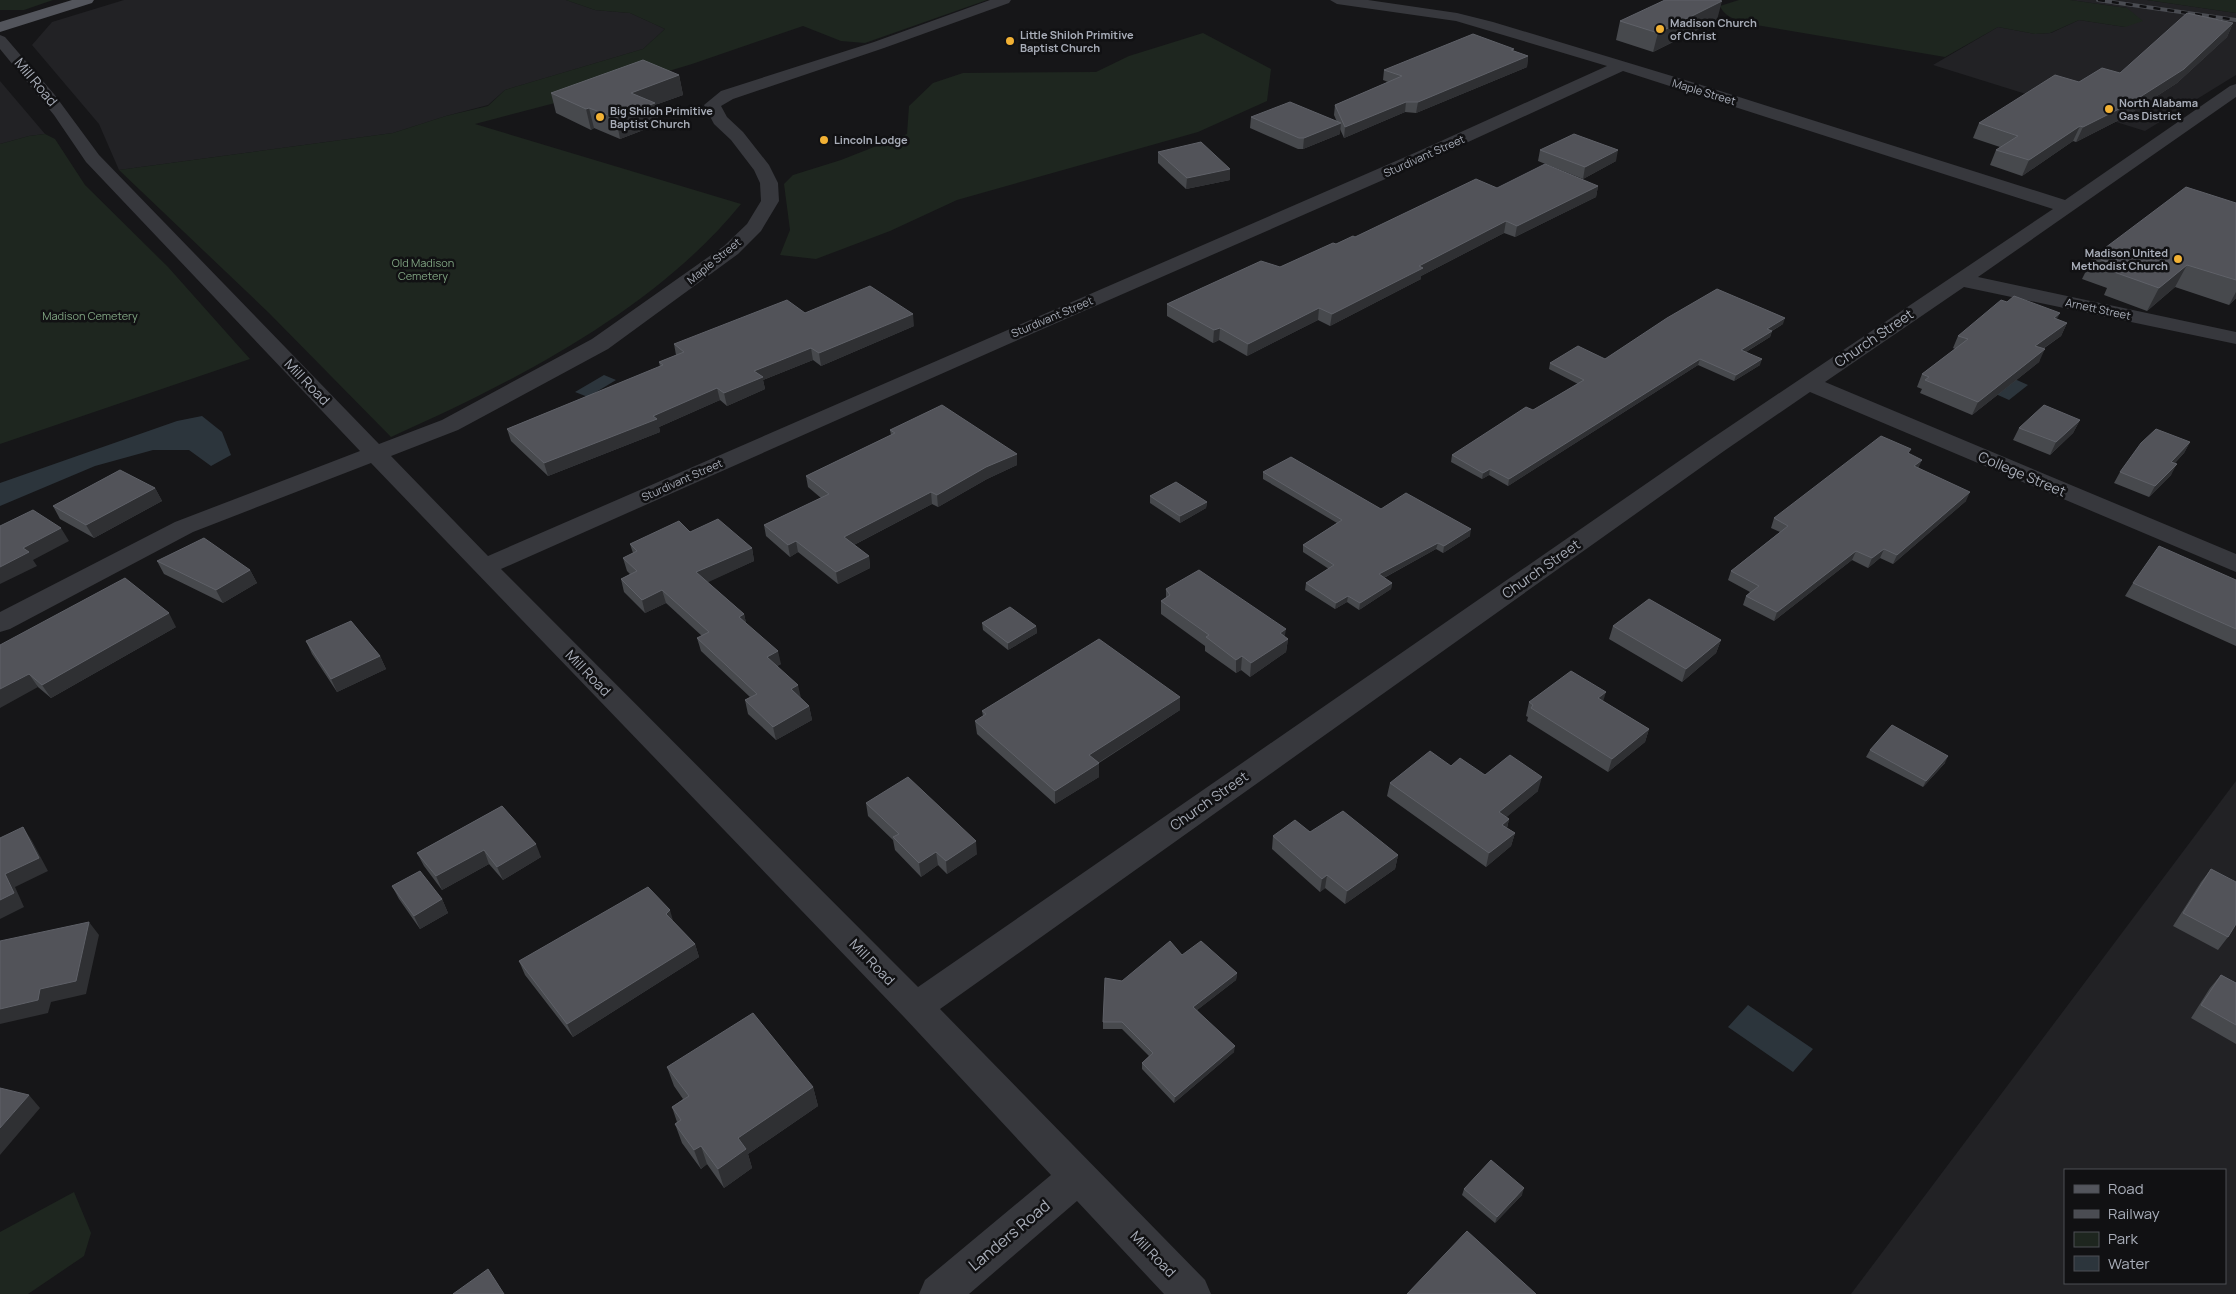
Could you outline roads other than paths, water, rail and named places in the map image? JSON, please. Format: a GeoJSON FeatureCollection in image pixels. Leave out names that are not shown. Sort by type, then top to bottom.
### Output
{"type":"FeatureCollection","features":[{"type":"Feature","properties":{"kind":"main road"},"geometry":{"type":"LineString","coordinates":[[0,27],[87,0]]}},
{"type":"Feature","properties":{"kind":"street","name":"Maple Street"},"geometry":{"type":"LineString","coordinates":[[377,455],[450,425],[600,344],[652,309],[731,250],[754,227],[770,201],[769,183],[763,169],[737,136],[720,120],[712,105],[727,95],[1004,0]]}},
{"type":"Feature","properties":{"kind":"street","name":"Maple Street"},"geometry":{"type":"LineString","coordinates":[[1337,0],[1457,17],[1689,86],[2066,207]]}},
{"type":"Feature","properties":{"kind":"street","name":"Mill Road"},"geometry":{"type":"LineString","coordinates":[[0,40],[68,121],[92,158],[484,567],[916,1007],[1191,1294]]}},
{"type":"Feature","properties":{"kind":"street","name":"Sturdivant Street"},"geometry":{"type":"LineString","coordinates":[[484,567],[994,342],[1426,155],[1620,66]]}},
{"type":"Feature","properties":{"kind":"street"},"geometry":{"type":"LineString","coordinates":[[6,69],[31,75]]}},
{"type":"Feature","properties":{"kind":"street","name":"Church Street"},"geometry":{"type":"LineString","coordinates":[[916,1007],[1808,383],[1961,280],[2236,89]]}},
{"type":"Feature","properties":{"kind":"street","name":"Arnett Street"},"geometry":{"type":"LineString","coordinates":[[1961,280],[2236,338]]}},
{"type":"Feature","properties":{"kind":"street","name":"College Street"},"geometry":{"type":"LineString","coordinates":[[1808,383],[2236,564]]}},
{"type":"Feature","properties":{"kind":"street"},"geometry":{"type":"LineString","coordinates":[[0,623],[184,527],[230,508],[377,455]]}},
{"type":"Feature","properties":{"kind":"street","name":"Landers Road"},"geometry":{"type":"LineString","coordinates":[[938,1294],[1078,1176]]}},
{"type":"Feature","properties":{"kind":"water"},"geometry":{"type":"Polygon","coordinates":[[[604,375],[616,380],[588,397],[575,392],[604,375]]]}},
{"type":"Feature","properties":{"kind":"water"},"geometry":{"type":"Polygon","coordinates":[[[2008,376],[2028,385],[2009,400],[1989,391],[2008,376]]]}},
{"type":"Feature","properties":{"kind":"water"},"geometry":{"type":"Polygon","coordinates":[[[202,416],[222,432],[231,455],[211,466],[189,450],[153,450],[95,466],[0,506],[0,483],[177,421],[202,416]]]}},
{"type":"Feature","properties":{"kind":"water"},"geometry":{"type":"Polygon","coordinates":[[[1748,1005],[1813,1049],[1793,1072],[1728,1027],[1748,1005]]]}},
{"type":"Feature","properties":{"kind":"railway"},"geometry":{"type":"LineString","coordinates":[[2098,0],[2236,20]]}},
{"type":"Feature","properties":{"kind":"place","name":"Madison Church of Christ"},"geometry":{"type":"Point","coordinates":[1660,29]}},
{"type":"Feature","properties":{"kind":"place","name":"Little Shiloh Primitive Baptist Church"},"geometry":{"type":"Point","coordinates":[1010,41]}},
{"type":"Feature","properties":{"kind":"place","name":"North Alabama Gas District"},"geometry":{"type":"Point","coordinates":[2109,109]}},
{"type":"Feature","properties":{"kind":"place","name":"Big Shiloh Primitive Baptist Church"},"geometry":{"type":"Point","coordinates":[600,117]}},
{"type":"Feature","properties":{"kind":"place","name":"Lincoln Lodge"},"geometry":{"type":"Point","coordinates":[824,140]}},
{"type":"Feature","properties":{"kind":"place","name":"Madison United Methodist Church"},"geometry":{"type":"Point","coordinates":[2178,259]}},
{"type":"Feature","properties":{"kind":"park label","name":"Old Madison Cemetery"},"geometry":{"type":"Point","coordinates":[423,269]}},
{"type":"Feature","properties":{"kind":"park label","name":"Madison Cemetery"},"geometry":{"type":"Point","coordinates":[90,316]}}]}
